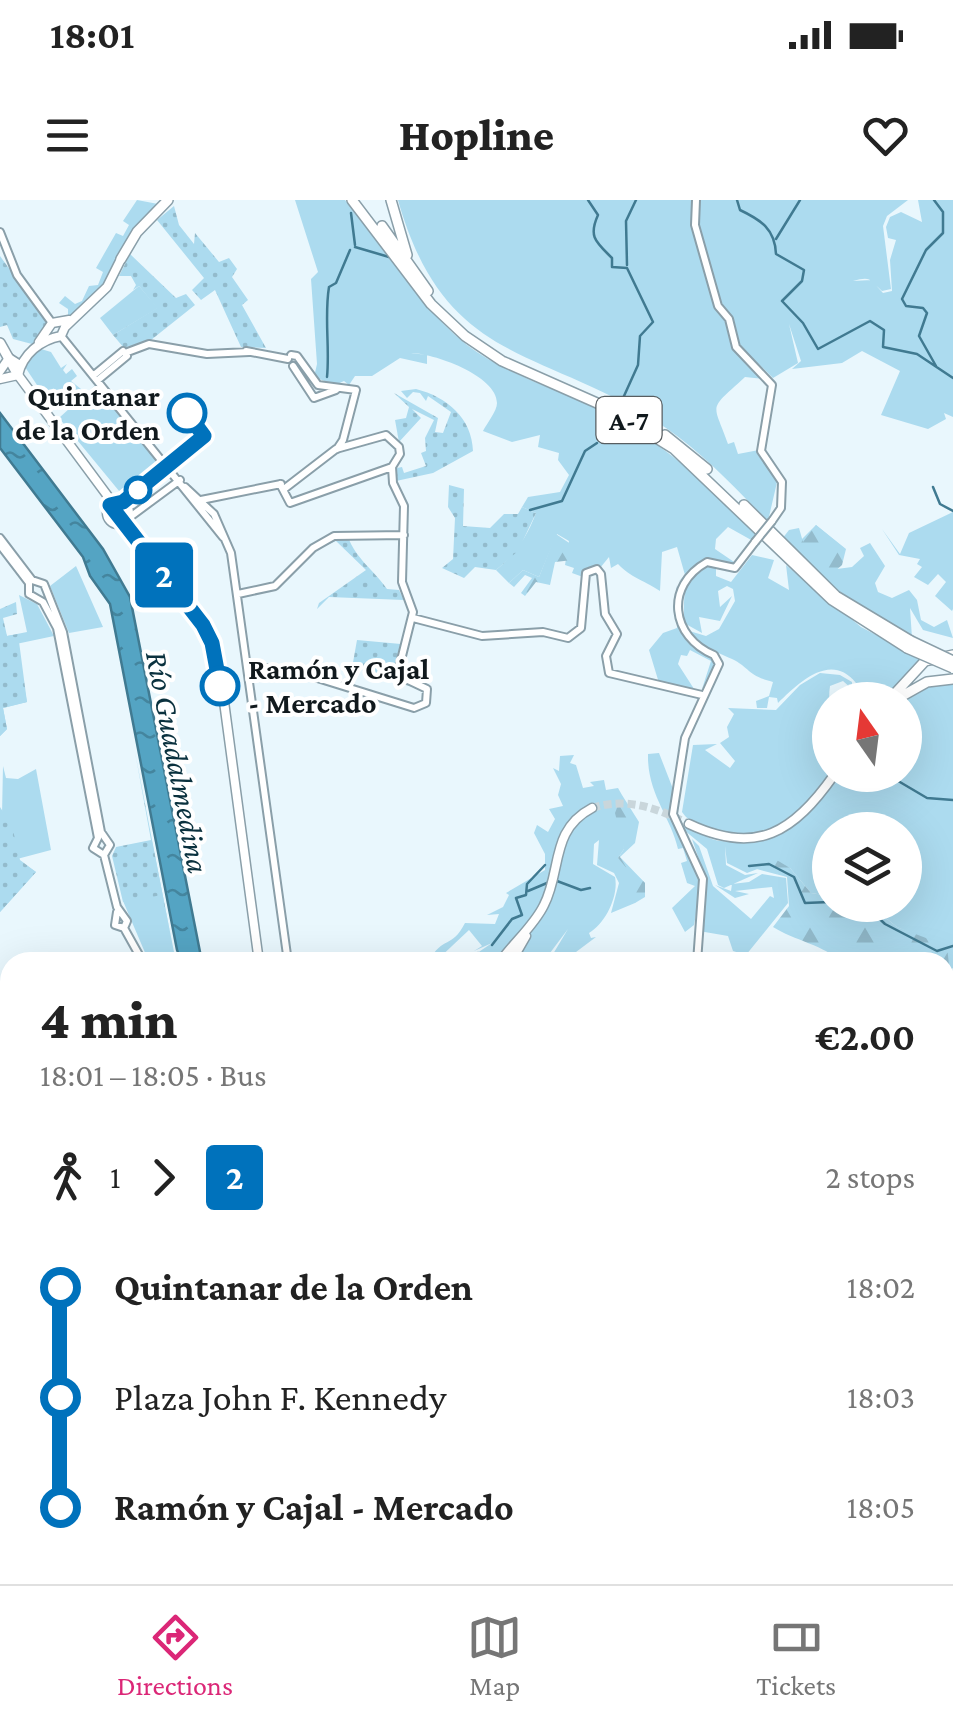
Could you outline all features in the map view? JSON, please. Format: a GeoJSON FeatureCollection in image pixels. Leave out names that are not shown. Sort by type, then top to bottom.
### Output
{"type":"FeatureCollection","features":[{"type":"Feature","properties":{"kind":"highway"},"geometry":{"type":"LineString","coordinates":[[121,259],[137,232],[169,200]]}},
{"type":"Feature","properties":{"kind":"highway","name":"A-7"},"geometry":{"type":"LineString","coordinates":[[352,200],[432,304],[465,336],[502,360],[606,407],[674,449],[832,600],[909,644],[953,661]]}},
{"type":"Feature","properties":{"kind":"highway","name":"A-7"},"geometry":{"type":"LineString","coordinates":[[360,200],[452,318],[485,344],[624,410],[677,444],[836,596],[909,644]]}},
{"type":"Feature","properties":{"kind":"highway"},"geometry":{"type":"LineString","coordinates":[[391,200],[417,276]]}},
{"type":"Feature","properties":{"kind":"highway"},"geometry":{"type":"LineString","coordinates":[[0,343],[8,368]]}},
{"type":"Feature","properties":{"kind":"highway"},"geometry":{"type":"LineString","coordinates":[[907,682],[925,661],[953,661]]}},
{"type":"Feature","properties":{"kind":"highway"},"geometry":{"type":"LineString","coordinates":[[922,685],[953,679]]}},
{"type":"Feature","properties":{"kind":"main road"},"geometry":{"type":"LineString","coordinates":[[696,200],[696,225],[718,306],[729,319],[736,347],[767,374],[772,385],[761,452],[782,482],[780,508],[736,568],[707,562],[681,585],[685,636],[694,647],[716,657],[718,664],[702,695],[680,757],[673,814],[703,879],[698,952]]}},
{"type":"Feature","properties":{"kind":"main road"},"geometry":{"type":"LineString","coordinates":[[0,232],[18,275],[56,330],[215,522],[230,548],[287,952]]}},
{"type":"Feature","properties":{"kind":"main road"},"geometry":{"type":"LineString","coordinates":[[121,259],[107,287],[74,318],[8,368],[115,503],[129,512],[127,520]]}},
{"type":"Feature","properties":{"kind":"main road"},"geometry":{"type":"LineString","coordinates":[[96,377],[125,354],[149,344],[194,354],[249,352],[293,362],[319,385],[356,390],[345,443]]}},
{"type":"Feature","properties":{"kind":"main road"},"geometry":{"type":"LineString","coordinates":[[293,362],[314,398],[340,389]]}},
{"type":"Feature","properties":{"kind":"main road"},"geometry":{"type":"LineString","coordinates":[[310,393],[319,385]]}},
{"type":"Feature","properties":{"kind":"main road"},"geometry":{"type":"LineString","coordinates":[[319,385],[322,396]]}},
{"type":"Feature","properties":{"kind":"main road"},"geometry":{"type":"LineString","coordinates":[[199,502],[282,487],[345,443],[392,437],[400,454],[392,466],[287,503],[282,487]]}},
{"type":"Feature","properties":{"kind":"main road"},"geometry":{"type":"LineString","coordinates":[[168,466],[115,503],[108,519],[127,520],[182,483]]}},
{"type":"Feature","properties":{"kind":"main road"},"geometry":{"type":"LineString","coordinates":[[249,666],[298,672],[420,710],[429,699],[427,689],[408,680],[399,668],[413,618],[402,582],[404,502],[393,483],[392,466]]}},
{"type":"Feature","properties":{"kind":"main road"},"geometry":{"type":"LineString","coordinates":[[212,512],[220,496]]}},
{"type":"Feature","properties":{"kind":"main road"},"geometry":{"type":"LineString","coordinates":[[199,502],[212,512],[215,522]]}},
{"type":"Feature","properties":{"kind":"main road"},"geometry":{"type":"LineString","coordinates":[[127,520],[206,623],[219,651],[257,952]]}},
{"type":"Feature","properties":{"kind":"main road"},"geometry":{"type":"LineString","coordinates":[[238,594],[275,586],[319,543],[352,533],[404,535]]}},
{"type":"Feature","properties":{"kind":"main road"},"geometry":{"type":"LineString","coordinates":[[0,538],[32,584]]}},
{"type":"Feature","properties":{"kind":"main road"},"geometry":{"type":"LineString","coordinates":[[0,546],[32,584],[44,584],[42,597],[63,632],[100,838],[110,845],[104,855],[116,907],[119,918],[127,922],[124,928],[137,952]]}},
{"type":"Feature","properties":{"kind":"main road"},"geometry":{"type":"LineString","coordinates":[[413,618],[498,637],[543,632],[564,639],[581,628],[585,578],[588,570],[597,569],[602,574],[605,614],[617,634],[606,656],[609,673],[702,695]]}},
{"type":"Feature","properties":{"kind":"main road"},"geometry":{"type":"LineString","coordinates":[[32,584],[29,594],[42,597]]}},
{"type":"Feature","properties":{"kind":"main road"},"geometry":{"type":"LineString","coordinates":[[689,824],[728,838],[762,838],[804,813],[821,792]]}},
{"type":"Feature","properties":{"kind":"main road"},"geometry":{"type":"LineString","coordinates":[[512,952],[548,902],[564,838],[592,808],[562,837],[548,895],[526,932]]}},
{"type":"Feature","properties":{"kind":"main road"},"geometry":{"type":"LineString","coordinates":[[100,838],[92,848],[104,855]]}},
{"type":"Feature","properties":{"kind":"green space"},"geometry":{"type":"Polygon","coordinates":[[[137,200],[158,204],[162,200],[99,292],[68,318],[68,309],[59,303],[65,296],[75,304],[82,301],[89,286],[98,285],[103,272],[96,268],[116,233],[123,236],[129,225],[123,221],[137,200]]]}},
{"type":"Feature","properties":{"kind":"green space"},"geometry":{"type":"Polygon","coordinates":[[[295,200],[345,200],[432,312],[467,345],[499,365],[626,424],[686,467],[757,535],[753,541],[728,527],[716,539],[715,549],[737,564],[705,559],[678,582],[685,575],[677,547],[662,552],[660,591],[618,564],[611,568],[609,557],[600,568],[586,569],[583,577],[572,573],[574,568],[565,565],[569,541],[557,534],[539,577],[523,570],[509,583],[496,570],[515,551],[533,522],[536,513],[522,507],[528,497],[560,492],[569,475],[558,460],[559,453],[538,447],[540,435],[512,442],[483,431],[497,406],[487,383],[462,368],[427,355],[427,364],[400,358],[372,376],[355,376],[349,385],[344,381],[335,385],[314,377],[317,364],[311,279],[318,272],[295,200]]]}},
{"type":"Feature","properties":{"kind":"green space"},"geometry":{"type":"Polygon","coordinates":[[[398,200],[693,200],[693,233],[715,307],[729,325],[734,350],[764,379],[745,377],[719,402],[717,413],[728,444],[734,442],[738,454],[759,450],[778,478],[768,521],[707,460],[666,428],[621,401],[504,346],[471,325],[443,295],[418,255],[398,200]]]}},
{"type":"Feature","properties":{"kind":"green space"},"geometry":{"type":"Polygon","coordinates":[[[698,200],[908,200],[887,216],[883,226],[891,289],[882,291],[876,286],[883,293],[892,291],[890,260],[896,240],[888,238],[886,227],[890,217],[901,212],[922,222],[918,200],[953,200],[953,417],[944,413],[946,419],[928,429],[881,415],[900,371],[862,351],[842,363],[792,369],[801,361],[789,324],[798,363],[773,378],[739,345],[733,321],[720,303],[700,235],[698,200]]]}},
{"type":"Feature","properties":{"kind":"green space"},"geometry":{"type":"Polygon","coordinates":[[[174,206],[179,225],[194,244],[195,233],[219,262],[229,258],[237,269],[232,277],[248,300],[242,305],[266,348],[241,347],[215,290],[201,300],[192,290],[204,278],[157,220],[174,206]]]}},
{"type":"Feature","properties":{"kind":"green space"},"geometry":{"type":"Polygon","coordinates":[[[130,254],[176,298],[186,294],[195,305],[151,340],[124,348],[113,335],[157,308],[139,286],[133,290],[136,285],[131,276],[119,276],[130,254]]]}},
{"type":"Feature","properties":{"kind":"green space"},"geometry":{"type":"Polygon","coordinates":[[[0,256],[48,322],[42,337],[32,344],[13,339],[7,325],[0,327],[0,256]]]}},
{"type":"Feature","properties":{"kind":"green space"},"geometry":{"type":"Polygon","coordinates":[[[139,286],[158,308],[113,335],[100,318],[139,286]]]}},
{"type":"Feature","properties":{"kind":"green space"},"geometry":{"type":"Polygon","coordinates":[[[41,349],[51,352],[61,368],[67,364],[63,370],[66,374],[72,369],[77,376],[71,381],[81,389],[51,406],[23,364],[41,349]]]}},
{"type":"Feature","properties":{"kind":"green space"},"geometry":{"type":"Polygon","coordinates":[[[94,386],[162,464],[124,497],[59,418],[94,386]]]}},
{"type":"Feature","properties":{"kind":"green space"},"geometry":{"type":"Polygon","coordinates":[[[416,389],[438,397],[456,411],[468,429],[473,451],[433,473],[396,481],[397,468],[402,467],[404,473],[426,466],[421,453],[426,451],[425,438],[434,420],[412,409],[421,418],[399,442],[395,420],[406,418],[409,407],[394,393],[438,418],[435,432],[443,433],[451,412],[428,396],[426,401],[420,393],[413,392],[407,398],[401,391],[416,389]]]}},
{"type":"Feature","properties":{"kind":"green space"},"geometry":{"type":"Polygon","coordinates":[[[449,485],[464,489],[463,526],[490,528],[504,514],[518,514],[522,507],[536,513],[518,551],[496,570],[475,567],[464,578],[442,568],[453,559],[455,518],[448,507],[449,485]]]}},
{"type":"Feature","properties":{"kind":"green space"},"geometry":{"type":"Polygon","coordinates":[[[953,512],[952,611],[935,596],[946,582],[938,574],[928,585],[914,577],[922,567],[917,564],[920,559],[899,555],[882,529],[900,554],[909,533],[953,512]]]}},
{"type":"Feature","properties":{"kind":"green space"},"geometry":{"type":"Polygon","coordinates":[[[816,525],[844,548],[837,569],[852,567],[864,556],[860,548],[870,543],[885,566],[875,583],[878,592],[892,598],[909,590],[917,600],[921,620],[934,627],[947,620],[953,638],[923,630],[910,608],[912,638],[839,591],[799,542],[816,525]]]}},
{"type":"Feature","properties":{"kind":"green space"},"geometry":{"type":"Polygon","coordinates":[[[816,525],[846,549],[842,565],[832,574],[839,591],[782,539],[789,530],[799,528],[803,542],[816,525]]]}},
{"type":"Feature","properties":{"kind":"green space"},"geometry":{"type":"Polygon","coordinates":[[[556,534],[578,549],[573,560],[555,562],[550,585],[536,582],[525,596],[521,593],[532,578],[525,575],[514,587],[509,583],[523,570],[539,577],[556,534]]]}},
{"type":"Feature","properties":{"kind":"green space"},"geometry":{"type":"Polygon","coordinates":[[[348,537],[387,589],[399,590],[404,600],[329,597],[317,609],[319,603],[366,570],[336,541],[314,551],[330,540],[348,537]]]}},
{"type":"Feature","properties":{"kind":"green space"},"geometry":{"type":"Polygon","coordinates":[[[752,555],[774,560],[768,578],[789,590],[786,565],[861,627],[922,659],[902,682],[855,682],[846,674],[825,670],[805,680],[778,703],[777,698],[769,697],[767,708],[757,708],[756,701],[769,696],[773,682],[702,645],[686,630],[706,636],[719,629],[735,601],[733,589],[727,586],[718,591],[720,607],[732,596],[720,621],[699,617],[702,633],[684,623],[687,585],[696,571],[716,565],[716,576],[731,582],[752,555]]]}},
{"type":"Feature","properties":{"kind":"green space"},"geometry":{"type":"Polygon","coordinates":[[[76,566],[103,627],[69,633],[50,586],[76,566]]]}},
{"type":"Feature","properties":{"kind":"green space"},"geometry":{"type":"Polygon","coordinates":[[[676,585],[683,636],[716,663],[702,689],[711,661],[690,650],[687,656],[681,655],[678,664],[696,692],[659,683],[649,650],[663,633],[677,628],[676,585]]]}},
{"type":"Feature","properties":{"kind":"green space"},"geometry":{"type":"Polygon","coordinates":[[[19,595],[37,604],[54,636],[16,644],[27,702],[3,708],[7,729],[0,736],[0,620],[7,636],[27,632],[19,595]]]}},
{"type":"Feature","properties":{"kind":"green space"},"geometry":{"type":"Polygon","coordinates":[[[16,602],[17,614],[3,618],[7,636],[18,634],[27,702],[3,708],[7,729],[0,736],[0,609],[16,602]]]}},
{"type":"Feature","properties":{"kind":"green space"},"geometry":{"type":"Polygon","coordinates":[[[357,640],[401,644],[395,672],[402,682],[423,690],[424,697],[422,690],[396,682],[396,679],[352,668],[357,640]]]}},
{"type":"Feature","properties":{"kind":"green space"},"geometry":{"type":"Polygon","coordinates":[[[820,673],[840,675],[852,682],[812,682],[812,792],[820,792],[796,817],[765,831],[731,834],[688,819],[682,812],[693,745],[717,744],[705,750],[730,768],[735,761],[720,743],[729,737],[727,727],[734,714],[728,708],[776,710],[800,685],[820,673]]]}},
{"type":"Feature","properties":{"kind":"green space"},"geometry":{"type":"Polygon","coordinates":[[[953,681],[953,952],[945,952],[943,947],[891,922],[922,922],[922,812],[812,812],[812,893],[790,868],[776,862],[747,873],[727,863],[725,846],[726,865],[745,875],[758,873],[724,888],[718,885],[707,849],[678,825],[715,840],[741,842],[774,834],[823,792],[922,792],[922,688],[953,681]]]}},
{"type":"Feature","properties":{"kind":"green space"},"geometry":{"type":"Polygon","coordinates":[[[135,752],[172,943],[162,895],[123,902],[112,856],[116,847],[151,840],[135,752]]]}},
{"type":"Feature","properties":{"kind":"green space"},"geometry":{"type":"Polygon","coordinates":[[[659,753],[673,789],[669,818],[693,857],[698,880],[694,925],[685,932],[672,908],[695,886],[687,883],[681,863],[687,861],[683,848],[678,849],[651,781],[648,754],[659,753]]]}},
{"type":"Feature","properties":{"kind":"green space"},"geometry":{"type":"Polygon","coordinates":[[[574,755],[570,763],[576,765],[583,788],[594,786],[590,782],[604,780],[606,790],[618,788],[622,795],[624,849],[618,858],[645,883],[635,903],[611,913],[619,883],[614,873],[597,865],[599,840],[594,844],[593,864],[615,877],[616,884],[610,909],[589,933],[591,938],[596,937],[576,952],[554,952],[568,929],[551,952],[519,952],[551,900],[566,837],[585,817],[562,835],[543,905],[506,952],[479,952],[492,943],[474,951],[482,946],[469,930],[446,952],[436,952],[456,937],[465,923],[495,924],[499,914],[487,915],[503,907],[509,895],[506,893],[545,870],[545,854],[534,833],[537,825],[548,832],[555,819],[549,809],[563,806],[558,795],[561,784],[553,768],[559,771],[560,756],[574,755]]]}},
{"type":"Feature","properties":{"kind":"green space"},"geometry":{"type":"Polygon","coordinates":[[[3,766],[6,778],[18,779],[36,769],[51,850],[17,859],[36,872],[0,912],[3,766]]]}},
{"type":"Feature","properties":{"kind":"green space"},"geometry":{"type":"Polygon","coordinates":[[[622,795],[639,822],[635,843],[620,857],[645,883],[645,897],[635,903],[635,878],[618,858],[624,849],[615,813],[622,795]]]}},
{"type":"Feature","properties":{"kind":"green space"},"geometry":{"type":"Polygon","coordinates":[[[0,807],[12,826],[20,860],[36,872],[0,912],[0,807]]]}},
{"type":"Feature","properties":{"kind":"green space"},"geometry":{"type":"Polygon","coordinates":[[[692,839],[699,846],[713,886],[751,919],[770,896],[774,898],[772,887],[735,891],[749,894],[735,898],[715,885],[731,891],[732,884],[749,882],[762,874],[786,878],[788,903],[748,952],[736,952],[728,936],[699,931],[707,883],[692,839]]]}},
{"type":"Feature","properties":{"kind":"green space"},"geometry":{"type":"Polygon","coordinates":[[[152,841],[174,952],[145,952],[123,901],[136,899],[152,841]]]}},
{"type":"Feature","properties":{"kind":"green space"},"geometry":{"type":"Polygon","coordinates":[[[770,856],[790,868],[812,893],[812,922],[891,922],[947,946],[948,952],[827,952],[790,936],[773,927],[789,906],[787,877],[753,868],[770,856]]]}},
{"type":"Feature","properties":{"kind":"water"},"geometry":{"type":"Polygon","coordinates":[[[0,413],[103,549],[130,597],[200,952],[177,950],[110,604],[90,576],[83,557],[0,448],[0,413]]]}},
{"type":"Feature","properties":{"kind":"waterway"},"geometry":{"type":"LineString","coordinates":[[588,200],[598,215],[595,239],[612,258],[612,267],[627,268],[653,322],[640,336],[638,365],[624,396]]}},
{"type":"Feature","properties":{"kind":"waterway"},"geometry":{"type":"LineString","coordinates":[[627,265],[626,221],[636,200]]}},
{"type":"Feature","properties":{"kind":"waterway"},"geometry":{"type":"LineString","coordinates":[[737,200],[740,210],[770,232],[776,254],[804,270],[802,281],[782,301],[803,323],[818,349],[870,321],[884,330],[883,347],[917,354],[953,378]]}},
{"type":"Feature","properties":{"kind":"waterway"},"geometry":{"type":"LineString","coordinates":[[776,239],[800,200]]}},
{"type":"Feature","properties":{"kind":"waterway"},"geometry":{"type":"LineString","coordinates":[[934,200],[943,212],[943,233],[926,250],[902,299],[906,306],[923,308],[927,313],[919,336],[936,366]]}},
{"type":"Feature","properties":{"kind":"waterway"},"geometry":{"type":"LineString","coordinates":[[351,213],[355,245]]}},
{"type":"Feature","properties":{"kind":"waterway"},"geometry":{"type":"LineString","coordinates":[[355,247],[389,257]]}},
{"type":"Feature","properties":{"kind":"waterway"},"geometry":{"type":"LineString","coordinates":[[327,377],[329,287],[336,283],[350,250]]}},
{"type":"Feature","properties":{"kind":"waterway"},"geometry":{"type":"LineString","coordinates":[[530,510],[562,501],[585,451],[597,443]]}},
{"type":"Feature","properties":{"kind":"waterway"},"geometry":{"type":"LineString","coordinates":[[933,487],[940,504],[953,511]]}},
{"type":"Feature","properties":{"kind":"waterway"},"geometry":{"type":"LineString","coordinates":[[917,792],[927,798],[953,800]]}},
{"type":"Feature","properties":{"kind":"waterway"},"geometry":{"type":"LineString","coordinates":[[749,866],[769,864],[794,877],[805,903],[812,903]]}},
{"type":"Feature","properties":{"kind":"waterway"},"geometry":{"type":"LineString","coordinates":[[492,945],[512,919],[522,915],[516,898],[526,895],[527,884],[545,865]]}},
{"type":"Feature","properties":{"kind":"waterway"},"geometry":{"type":"LineString","coordinates":[[557,881],[581,890],[590,888]]}},
{"type":"Feature","properties":{"kind":"waterway"},"geometry":{"type":"LineString","coordinates":[[528,891],[547,883]]}},
{"type":"Feature","properties":{"kind":"waterway"},"geometry":{"type":"LineString","coordinates":[[883,922],[937,951],[953,946]]}},
{"type":"Feature","properties":{"kind":"tunnel"},"geometry":{"type":"LineString","coordinates":[[592,808],[642,806],[689,824]]}},
{"type":"Feature","properties":{"kind":"bus line","name":"2"},"geometry":{"type":"LineString","coordinates":[[187,413],[204,436],[123,502],[110,505],[203,625],[218,664],[220,686]]}},
{"type":"Feature","properties":{"kind":"place","name":"Quintanar de la Orden"},"geometry":{"type":"Point","coordinates":[187,413]}},
{"type":"Feature","properties":{"kind":"place","name":"Ramón y Cajal - Mercado"},"geometry":{"type":"Point","coordinates":[220,686]}},
{"type":"Feature","properties":{"kind":"water label","name":"Río Guadalmedina"},"geometry":{"type":"Point","coordinates":[178,762]}}]}
